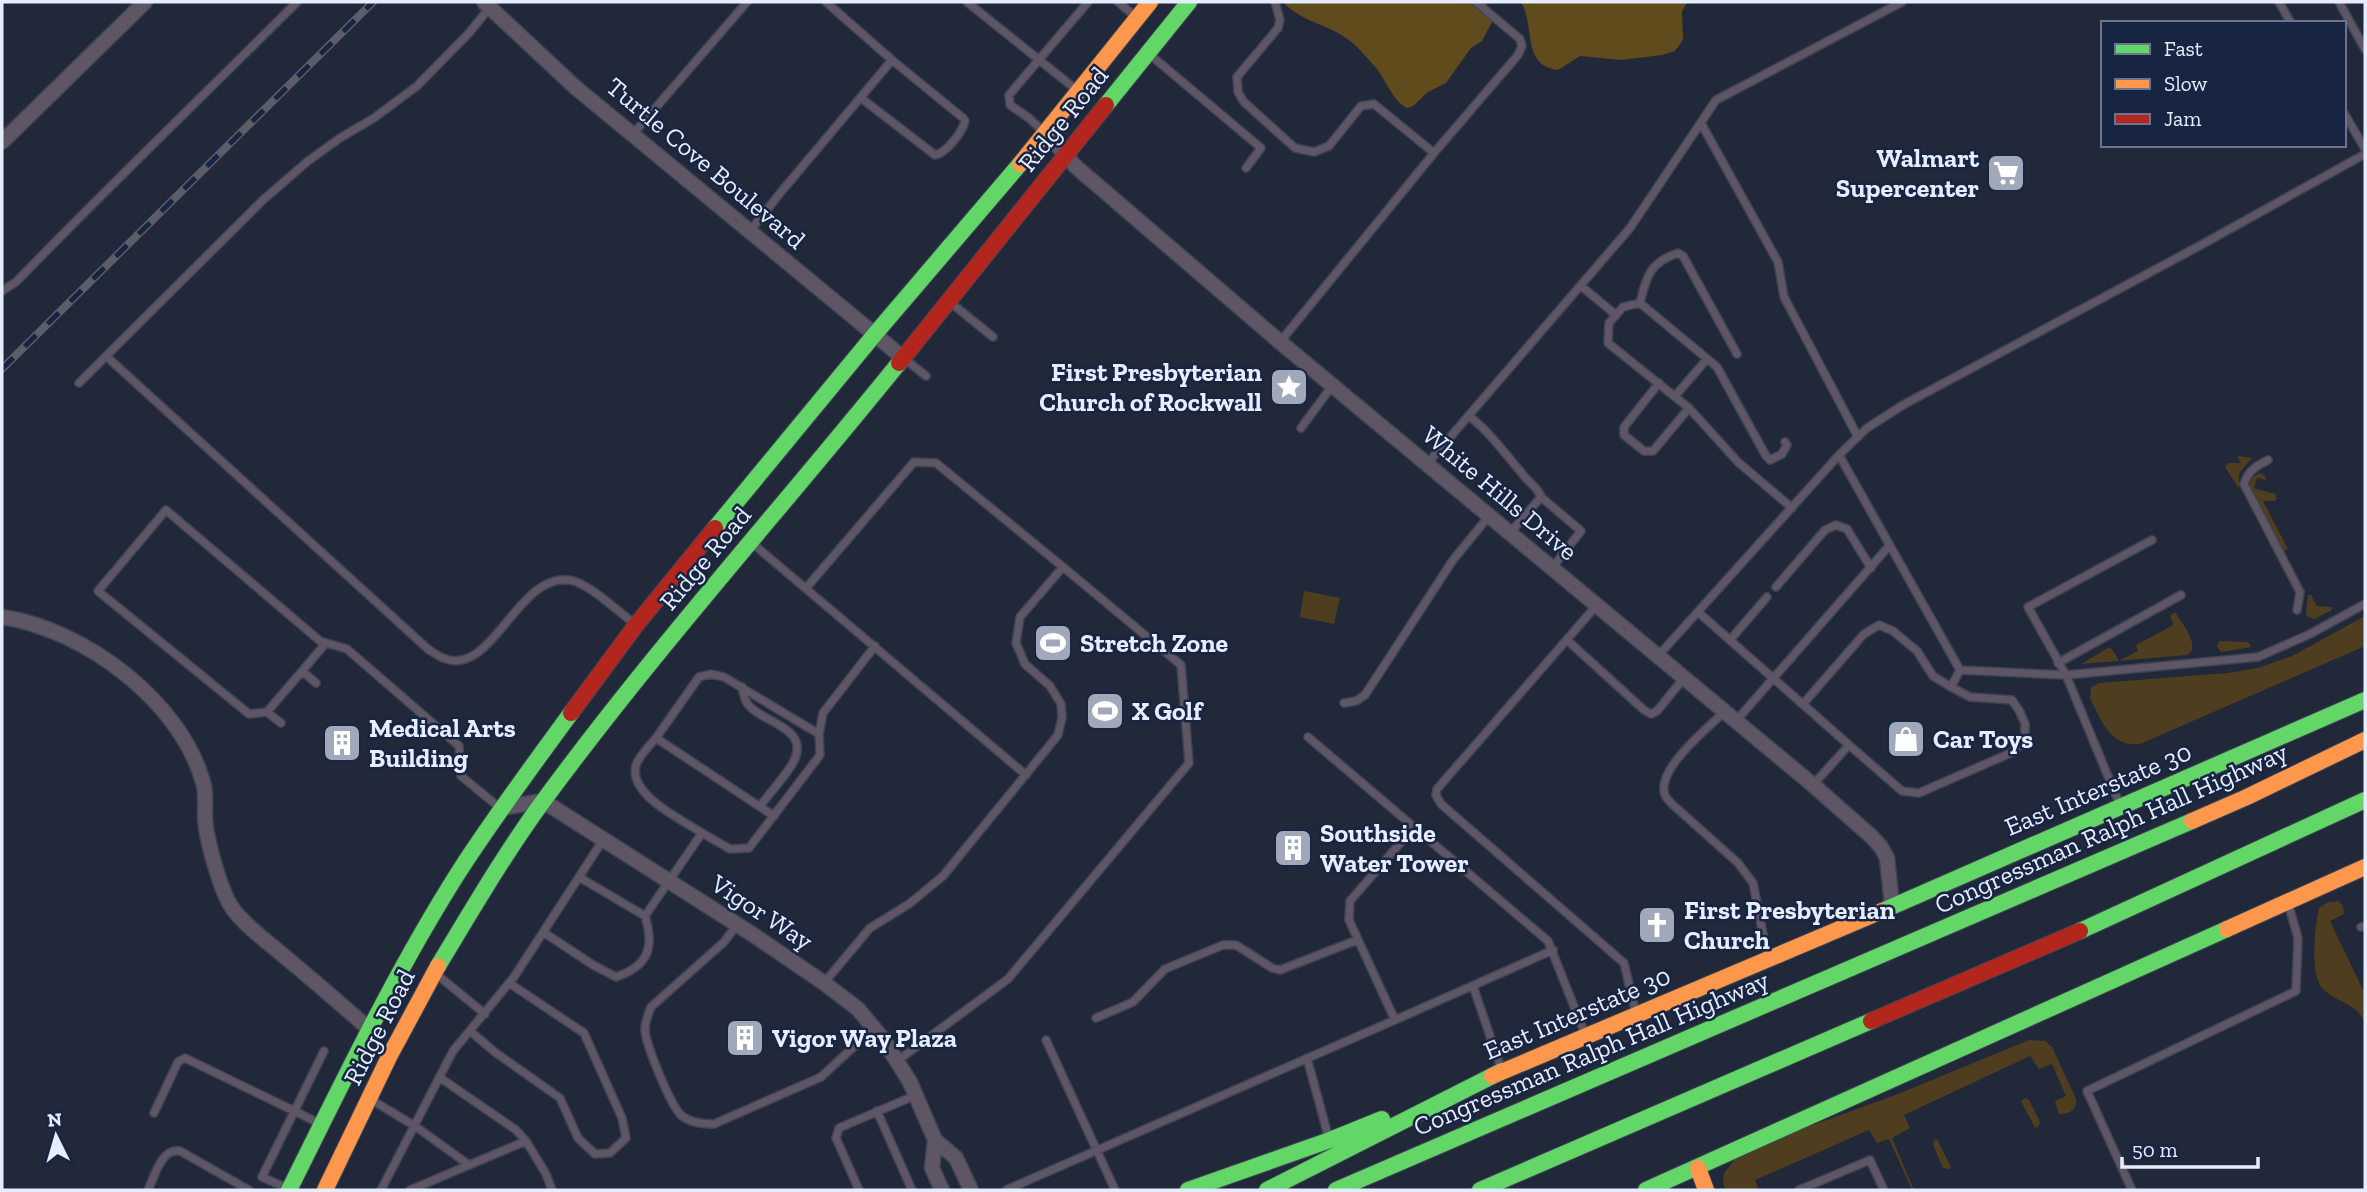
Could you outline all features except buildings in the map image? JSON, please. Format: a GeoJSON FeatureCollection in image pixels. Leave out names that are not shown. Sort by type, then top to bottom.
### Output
{"type":"FeatureCollection","features":[{"type":"Feature","properties":{"kind":"main road","name":"Ridge Road"},"geometry":{"type":"LineString","coordinates":[[289,1190],[369,1029],[452,884],[501,808],[636,625],[875,334],[1046,133],[1150,2]]}},
{"type":"Feature","properties":{"kind":"main road","name":"Ridge Road"},"geometry":{"type":"LineString","coordinates":[[325,1190],[434,972],[482,892],[543,801],[668,640],[835,442],[1189,2]]}},
{"type":"Feature","properties":{"kind":"main road","name":"East Interstate 30"},"geometry":{"type":"LineString","coordinates":[[1188,1190],[1330,1140],[1586,1038],[2365,700]]}},
{"type":"Feature","properties":{"kind":"main road","name":"Congressman Ralph Hall Highway"},"geometry":{"type":"LineString","coordinates":[[1336,1190],[2248,797],[2365,740]]}},
{"type":"Feature","properties":{"kind":"main road"},"geometry":{"type":"LineString","coordinates":[[1480,1190],[2136,907],[2365,800]]}},
{"type":"Feature","properties":{"kind":"main road"},"geometry":{"type":"LineString","coordinates":[[1646,1190],[2365,867]]}},
{"type":"Feature","properties":{"kind":"main road"},"geometry":{"type":"LineString","coordinates":[[1267,1190],[1502,1072]]}},
{"type":"Feature","properties":{"kind":"main road"},"geometry":{"type":"LineString","coordinates":[[1698,1168],[1706,1190]]}},
{"type":"Feature","properties":{"kind":"street"},"geometry":{"type":"LineString","coordinates":[[2,142],[145,2]]}},
{"type":"Feature","properties":{"kind":"street","name":"Turtle Cove Boulevard"},"geometry":{"type":"LineString","coordinates":[[487,5],[575,87],[902,356]]}},
{"type":"Feature","properties":{"kind":"street","name":"White Hills Drive"},"geometry":{"type":"LineString","coordinates":[[1046,133],[1064,156],[1280,342],[1872,837],[1887,858],[1892,905]]}},
{"type":"Feature","properties":{"kind":"street"},"geometry":{"type":"LineString","coordinates":[[2,617],[23,620],[60,633],[90,649],[124,674],[160,708],[186,741],[205,787],[205,821],[220,880],[233,909],[369,1029]]}},
{"type":"Feature","properties":{"kind":"street"},"geometry":{"type":"LineString","coordinates":[[501,808],[543,801]]}},
{"type":"Feature","properties":{"kind":"street","name":"Vigor Way"},"geometry":{"type":"LineString","coordinates":[[543,801],[737,925],[858,1009],[897,1061],[916,1095],[935,1140],[956,1158],[971,1190]]}},
{"type":"Feature","properties":{"kind":"street","name":"Vigor Way"},"geometry":{"type":"LineString","coordinates":[[935,1140],[932,1168],[942,1190]]}},
{"type":"Feature","properties":{"kind":"lane"},"geometry":{"type":"LineString","coordinates":[[2,291],[16,282],[93,202],[297,2]]}},
{"type":"Feature","properties":{"kind":"lane"},"geometry":{"type":"LineString","coordinates":[[633,134],[747,2]]}},
{"type":"Feature","properties":{"kind":"lane"},"geometry":{"type":"LineString","coordinates":[[826,2],[965,121],[963,128],[941,154],[934,155],[861,98]]}},
{"type":"Feature","properties":{"kind":"lane"},"geometry":{"type":"LineString","coordinates":[[967,2],[1079,92]]}},
{"type":"Feature","properties":{"kind":"lane"},"geometry":{"type":"LineString","coordinates":[[1046,133],[1008,102],[1009,96],[1088,2]]}},
{"type":"Feature","properties":{"kind":"lane"},"geometry":{"type":"LineString","coordinates":[[1118,2],[1137,18]]}},
{"type":"Feature","properties":{"kind":"lane"},"geometry":{"type":"LineString","coordinates":[[1275,2],[1280,20],[1278,28],[1237,77],[1238,92],[1244,103],[1295,148],[1314,152],[1328,146],[1362,106],[1374,104],[1434,153]]}},
{"type":"Feature","properties":{"kind":"lane"},"geometry":{"type":"LineString","coordinates":[[1280,342],[1434,153],[1518,55],[1521,49],[1520,39],[1476,2]]}},
{"type":"Feature","properties":{"kind":"lane"},"geometry":{"type":"LineString","coordinates":[[1427,464],[1630,228],[1716,100],[1902,2]]}},
{"type":"Feature","properties":{"kind":"lane"},"geometry":{"type":"LineString","coordinates":[[2279,2],[2290,21]]}},
{"type":"Feature","properties":{"kind":"lane"},"geometry":{"type":"LineString","coordinates":[[2339,2],[2365,49]]}},
{"type":"Feature","properties":{"kind":"lane"},"geometry":{"type":"LineString","coordinates":[[79,383],[263,200],[308,161],[374,118],[416,86],[469,33],[487,5]]}},
{"type":"Feature","properties":{"kind":"lane"},"geometry":{"type":"LineString","coordinates":[[1148,52],[1261,148],[1245,167]]}},
{"type":"Feature","properties":{"kind":"lane"},"geometry":{"type":"LineString","coordinates":[[750,232],[780,192],[892,60]]}},
{"type":"Feature","properties":{"kind":"lane"},"geometry":{"type":"LineString","coordinates":[[1658,656],[1839,455],[1878,421],[2365,152],[2346,117]]}},
{"type":"Feature","properties":{"kind":"lane"},"geometry":{"type":"LineString","coordinates":[[1701,122],[1778,262],[1784,297],[1858,437]]}},
{"type":"Feature","properties":{"kind":"lane"},"geometry":{"type":"LineString","coordinates":[[1640,303],[1646,278],[1651,270],[1668,256],[1678,253],[1683,256],[1737,354]]}},
{"type":"Feature","properties":{"kind":"lane"},"geometry":{"type":"LineString","coordinates":[[1581,286],[1616,315]]}},
{"type":"Feature","properties":{"kind":"lane"},"geometry":{"type":"LineString","coordinates":[[948,300],[993,337]]}},
{"type":"Feature","properties":{"kind":"lane"},"geometry":{"type":"LineString","coordinates":[[1640,303],[1623,307],[1609,323],[1608,343],[1689,408],[1738,462],[1792,508]]}},
{"type":"Feature","properties":{"kind":"lane"},"geometry":{"type":"LineString","coordinates":[[1640,303],[1717,367],[1770,460],[1782,454],[1787,445],[1785,442]]}},
{"type":"Feature","properties":{"kind":"lane"},"geometry":{"type":"LineString","coordinates":[[106,356],[420,642],[445,659],[466,660],[482,650],[536,589],[551,581],[570,579],[586,587],[636,625]]}},
{"type":"Feature","properties":{"kind":"lane"},"geometry":{"type":"LineString","coordinates":[[902,356],[926,376]]}},
{"type":"Feature","properties":{"kind":"lane"},"geometry":{"type":"LineString","coordinates":[[1675,396],[1707,359]]}},
{"type":"Feature","properties":{"kind":"lane"},"geometry":{"type":"LineString","coordinates":[[1659,383],[1624,426],[1624,435],[1644,451],[1653,451],[1689,408]]}},
{"type":"Feature","properties":{"kind":"lane"},"geometry":{"type":"LineString","coordinates":[[1301,428],[1333,386]]}},
{"type":"Feature","properties":{"kind":"lane"},"geometry":{"type":"LineString","coordinates":[[1468,416],[1484,428],[1538,489],[1541,498],[1581,531],[1552,568]]}},
{"type":"Feature","properties":{"kind":"lane"},"geometry":{"type":"LineString","coordinates":[[1839,455],[1960,670]]}},
{"type":"Feature","properties":{"kind":"lane"},"geometry":{"type":"LineString","coordinates":[[2268,460],[2256,466],[2247,475],[2244,484],[2300,592],[2297,610]]}},
{"type":"Feature","properties":{"kind":"lane"},"geometry":{"type":"LineString","coordinates":[[807,587],[914,462],[936,463],[1181,665],[1189,763],[1008,978],[897,1061]]}},
{"type":"Feature","properties":{"kind":"lane"},"geometry":{"type":"LineString","coordinates":[[1510,533],[1541,498]]}},
{"type":"Feature","properties":{"kind":"lane"},"geometry":{"type":"LineString","coordinates":[[326,643],[267,712],[249,715],[98,590],[166,510],[320,640],[347,649],[458,746],[461,776],[501,808]]}},
{"type":"Feature","properties":{"kind":"lane"},"geometry":{"type":"LineString","coordinates":[[1344,703],[1356,701],[1365,695],[1453,561],[1490,516]]}},
{"type":"Feature","properties":{"kind":"lane"},"geometry":{"type":"LineString","coordinates":[[1776,587],[1825,530],[1836,526],[1847,529],[1871,568]]}},
{"type":"Feature","properties":{"kind":"lane"},"geometry":{"type":"LineString","coordinates":[[2120,806],[2066,675],[2028,607],[2152,540]]}},
{"type":"Feature","properties":{"kind":"lane"},"geometry":{"type":"LineString","coordinates":[[751,542],[1026,775]]}},
{"type":"Feature","properties":{"kind":"lane"},"geometry":{"type":"LineString","coordinates":[[1736,722],[1889,546]]}},
{"type":"Feature","properties":{"kind":"lane"},"geometry":{"type":"LineString","coordinates":[[824,983],[870,928],[909,904],[943,876],[1058,735],[1062,718],[1061,704],[1050,686],[1025,664],[1016,643],[1020,617],[1063,567]]}},
{"type":"Feature","properties":{"kind":"lane"},"geometry":{"type":"LineString","coordinates":[[2058,663],[2181,595]]}},
{"type":"Feature","properties":{"kind":"lane"},"geometry":{"type":"LineString","coordinates":[[1730,640],[1767,597]]}},
{"type":"Feature","properties":{"kind":"lane"},"geometry":{"type":"LineString","coordinates":[[1960,670],[2066,675],[2258,657],[2310,634],[2365,604]]}},
{"type":"Feature","properties":{"kind":"lane"},"geometry":{"type":"LineString","coordinates":[[1597,605],[1437,789],[1436,796],[1441,804],[1624,963],[1637,1015]]}},
{"type":"Feature","properties":{"kind":"lane"},"geometry":{"type":"LineString","coordinates":[[1698,612],[1902,791],[1919,793],[2013,752],[2025,738],[2025,724],[2012,700],[1970,697],[1951,687],[1933,676],[1917,651],[1893,631],[1879,625],[1864,634],[1803,704]]}},
{"type":"Feature","properties":{"kind":"lane"},"geometry":{"type":"LineString","coordinates":[[1567,640],[1644,710],[1651,713],[1657,711],[1684,678]]}},
{"type":"Feature","properties":{"kind":"lane"},"geometry":{"type":"LineString","coordinates":[[819,734],[724,677],[711,674],[699,677],[636,764],[636,780],[644,794],[730,849],[749,848],[820,755],[819,734],[823,713],[875,646]]}},
{"type":"Feature","properties":{"kind":"lane"},"geometry":{"type":"LineString","coordinates":[[1951,687],[1960,670]]}},
{"type":"Feature","properties":{"kind":"lane"},"geometry":{"type":"LineString","coordinates":[[302,671],[316,683]]}},
{"type":"Feature","properties":{"kind":"lane"},"geometry":{"type":"LineString","coordinates":[[742,687],[747,705],[790,732],[796,744],[792,765],[760,806]]}},
{"type":"Feature","properties":{"kind":"lane"},"geometry":{"type":"LineString","coordinates":[[267,712],[281,723]]}},
{"type":"Feature","properties":{"kind":"lane"},"geometry":{"type":"LineString","coordinates":[[1724,712],[1670,767],[1664,784],[1664,794],[1738,863],[1753,883],[1768,961]]}},
{"type":"Feature","properties":{"kind":"lane"},"geometry":{"type":"LineString","coordinates":[[1308,737],[1548,941],[1586,1038]]}},
{"type":"Feature","properties":{"kind":"lane"},"geometry":{"type":"LineString","coordinates":[[656,738],[775,816]]}},
{"type":"Feature","properties":{"kind":"lane"},"geometry":{"type":"LineString","coordinates":[[1813,785],[1849,745]]}},
{"type":"Feature","properties":{"kind":"lane"},"geometry":{"type":"LineString","coordinates":[[1395,1020],[1349,920],[1350,901],[1415,826]]}},
{"type":"Feature","properties":{"kind":"lane"},"geometry":{"type":"LineString","coordinates":[[543,932],[616,977],[630,972],[639,966],[645,957],[650,940],[645,916],[702,832]]}},
{"type":"Feature","properties":{"kind":"lane"},"geometry":{"type":"LineString","coordinates":[[381,1190],[453,1051],[509,983],[604,839]]}},
{"type":"Feature","properties":{"kind":"lane"},"geometry":{"type":"LineString","coordinates":[[579,877],[645,916]]}},
{"type":"Feature","properties":{"kind":"lane"},"geometry":{"type":"LineString","coordinates":[[2132,1190],[2087,1091],[2296,991],[2298,939],[2288,903]]}},
{"type":"Feature","properties":{"kind":"lane"},"geometry":{"type":"LineString","coordinates":[[737,925],[724,942],[651,1007],[646,1019],[646,1039],[673,1105],[682,1115],[702,1124],[713,1124],[814,1081],[874,1028]]}},
{"type":"Feature","properties":{"kind":"lane"},"geometry":{"type":"LineString","coordinates":[[1096,1018],[1133,1002],[1165,969],[1223,945],[1236,945],[1272,968],[1280,970],[1357,940]]}},
{"type":"Feature","properties":{"kind":"lane"},"geometry":{"type":"LineString","coordinates":[[1006,1190],[1553,950]]}},
{"type":"Feature","properties":{"kind":"lane"},"geometry":{"type":"LineString","coordinates":[[434,972],[485,1014]]}},
{"type":"Feature","properties":{"kind":"lane"},"geometry":{"type":"LineString","coordinates":[[470,1031],[496,1053],[560,1098],[578,1138],[595,1154],[610,1153],[626,1139],[622,1118],[584,1033],[509,983]]}},
{"type":"Feature","properties":{"kind":"lane"},"geometry":{"type":"LineString","coordinates":[[1473,986],[1502,1072]]}},
{"type":"Feature","properties":{"kind":"lane"},"geometry":{"type":"LineString","coordinates":[[1046,1040],[1115,1190]]}},
{"type":"Feature","properties":{"kind":"lane"},"geometry":{"type":"LineString","coordinates":[[289,1190],[262,1177],[324,1051]]}},
{"type":"Feature","properties":{"kind":"lane"},"geometry":{"type":"LineString","coordinates":[[154,1113],[178,1062],[185,1058],[321,1124]]}},
{"type":"Feature","properties":{"kind":"lane"},"geometry":{"type":"LineString","coordinates":[[1307,1058],[1330,1140]]}},
{"type":"Feature","properties":{"kind":"lane"},"geometry":{"type":"LineString","coordinates":[[439,1077],[516,1130],[546,1174],[552,1190]]}},
{"type":"Feature","properties":{"kind":"lane"},"geometry":{"type":"LineString","coordinates":[[859,1190],[836,1138],[839,1128],[916,1095]]}},
{"type":"Feature","properties":{"kind":"lane"},"geometry":{"type":"LineString","coordinates":[[369,1099],[415,1126],[469,1165]]}},
{"type":"Feature","properties":{"kind":"lane"},"geometry":{"type":"LineString","coordinates":[[877,1111],[912,1190]]}},
{"type":"Feature","properties":{"kind":"lane"},"geometry":{"type":"LineString","coordinates":[[410,1190],[526,1141]]}},
{"type":"Feature","properties":{"kind":"lane"},"geometry":{"type":"LineString","coordinates":[[148,1190],[165,1156],[174,1150],[249,1190]]}},
{"type":"Feature","properties":{"kind":"lane"},"geometry":{"type":"LineString","coordinates":[[1799,1190],[1870,1160],[1884,1190]]}},
{"type":"Feature","properties":{"kind":"shaded area"},"geometry":{"type":"Polygon","coordinates":[[[1283,2],[1486,2],[1492,22],[1482,41],[1471,48],[1446,83],[1428,92],[1407,108],[1397,100],[1377,69],[1353,44],[1342,35],[1298,14],[1283,2]]]}},
{"type":"Feature","properties":{"kind":"shaded area"},"geometry":{"type":"Polygon","coordinates":[[[1521,2],[1687,2],[1682,12],[1683,40],[1675,51],[1662,55],[1621,60],[1580,56],[1558,70],[1546,67],[1534,53],[1521,2]]]}},
{"type":"Feature","properties":{"kind":"shaded area"},"geometry":{"type":"Polygon","coordinates":[[[2237,456],[2252,458],[2239,473],[2239,489],[2225,467],[2228,463],[2241,463],[2237,456]]]}},
{"type":"Feature","properties":{"kind":"shaded area"},"geometry":{"type":"Polygon","coordinates":[[[2260,473],[2267,480],[2257,478],[2254,488],[2275,494],[2277,498],[2275,501],[2263,501],[2288,549],[2284,551],[2251,492],[2251,480],[2260,473]]]}},
{"type":"Feature","properties":{"kind":"shaded area"},"geometry":{"type":"Polygon","coordinates":[[[1304,591],[1340,598],[1334,624],[1300,617],[1304,591]]]}},
{"type":"Feature","properties":{"kind":"shaded area"},"geometry":{"type":"Polygon","coordinates":[[[2308,595],[2311,595],[2317,606],[2332,607],[2332,610],[2314,619],[2307,616],[2308,595]]]}},
{"type":"Feature","properties":{"kind":"shaded area"},"geometry":{"type":"Polygon","coordinates":[[[2173,613],[2176,613],[2192,641],[2191,651],[2187,655],[2120,661],[2138,651],[2136,645],[2172,626],[2170,616],[2173,613]]]}},
{"type":"Feature","properties":{"kind":"shaded area"},"geometry":{"type":"Polygon","coordinates":[[[2365,616],[2365,646],[2140,744],[2121,742],[2114,737],[2090,698],[2091,688],[2099,683],[2228,673],[2258,668],[2292,656],[2365,616]]]}},
{"type":"Feature","properties":{"kind":"shaded area"},"geometry":{"type":"Polygon","coordinates":[[[2219,641],[2248,642],[2251,647],[2221,652],[2217,646],[2219,641]]]}},
{"type":"Feature","properties":{"kind":"shaded area"},"geometry":{"type":"Polygon","coordinates":[[[2108,648],[2112,649],[2119,661],[2081,664],[2108,648]]]}},
{"type":"Feature","properties":{"kind":"shaded area"},"geometry":{"type":"Polygon","coordinates":[[[2338,901],[2343,906],[2344,914],[2330,921],[2363,990],[2365,989],[2365,1022],[2357,1010],[2323,989],[2316,973],[2315,938],[2319,908],[2328,902],[2338,901]]]}},
{"type":"Feature","properties":{"kind":"shaded area"},"geometry":{"type":"Polygon","coordinates":[[[2029,1040],[2045,1041],[2052,1047],[2076,1099],[2074,1108],[2059,1114],[2055,1101],[2066,1096],[2052,1064],[2039,1069],[2030,1056],[1904,1115],[1910,1128],[1892,1138],[1914,1190],[1889,1139],[1877,1143],[1869,1130],[1755,1180],[1759,1190],[1726,1190],[1723,1184],[1724,1173],[1736,1158],[1788,1134],[1898,1094],[2029,1040]]]}},
{"type":"Feature","properties":{"kind":"shaded area"},"geometry":{"type":"Polygon","coordinates":[[[2025,1098],[2029,1100],[2040,1122],[2035,1128],[2021,1101],[2025,1098]]]}},
{"type":"Feature","properties":{"kind":"shaded area"},"geometry":{"type":"Polygon","coordinates":[[[1937,1139],[1951,1167],[1949,1169],[1943,1168],[1933,1145],[1937,1139]]]}},
{"type":"Feature","properties":{"kind":"railway"},"geometry":{"type":"LineString","coordinates":[[2,369],[373,2]]}},
{"type":"Feature","properties":{"kind":"traffic: fast"},"geometry":{"type":"LineString","coordinates":[[1106,105],[1189,2]]}},
{"type":"Feature","properties":{"kind":"traffic: fast"},"geometry":{"type":"LineString","coordinates":[[715,528],[1020,164]]}},
{"type":"Feature","properties":{"kind":"traffic: fast"},"geometry":{"type":"LineString","coordinates":[[438,966],[516,840],[586,744],[899,363]]}},
{"type":"Feature","properties":{"kind":"traffic: fast"},"geometry":{"type":"LineString","coordinates":[[1882,911],[2365,700]]}},
{"type":"Feature","properties":{"kind":"traffic: fast"},"geometry":{"type":"LineString","coordinates":[[289,1190],[370,1028],[436,909],[487,830],[571,713]]}},
{"type":"Feature","properties":{"kind":"traffic: fast"},"geometry":{"type":"LineString","coordinates":[[2080,931],[2365,800]]}},
{"type":"Feature","properties":{"kind":"traffic: fast"},"geometry":{"type":"LineString","coordinates":[[1336,1190],[2192,821]]}},
{"type":"Feature","properties":{"kind":"traffic: fast"},"geometry":{"type":"LineString","coordinates":[[1646,1190],[2227,929]]}},
{"type":"Feature","properties":{"kind":"traffic: fast"},"geometry":{"type":"LineString","coordinates":[[1480,1190],[1871,1021]]}},
{"type":"Feature","properties":{"kind":"traffic: fast"},"geometry":{"type":"LineString","coordinates":[[1267,1190],[1502,1071]]}},
{"type":"Feature","properties":{"kind":"traffic: fast"},"geometry":{"type":"LineString","coordinates":[[1188,1190],[1382,1119]]}},
{"type":"Feature","properties":{"kind":"traffic: slow"},"geometry":{"type":"LineString","coordinates":[[1020,164],[1150,2]]}},
{"type":"Feature","properties":{"kind":"traffic: slow"},"geometry":{"type":"LineString","coordinates":[[2192,821],[2365,740]]}},
{"type":"Feature","properties":{"kind":"traffic: slow"},"geometry":{"type":"LineString","coordinates":[[2227,929],[2365,867]]}},
{"type":"Feature","properties":{"kind":"traffic: slow"},"geometry":{"type":"LineString","coordinates":[[1492,1076],[1882,911]]}},
{"type":"Feature","properties":{"kind":"traffic: slow"},"geometry":{"type":"LineString","coordinates":[[325,1190],[389,1057],[438,966]]}},
{"type":"Feature","properties":{"kind":"traffic: slow"},"geometry":{"type":"LineString","coordinates":[[1698,1168],[1706,1190]]}},
{"type":"Feature","properties":{"kind":"traffic: jam"},"geometry":{"type":"LineString","coordinates":[[899,363],[1106,105]]}},
{"type":"Feature","properties":{"kind":"traffic: jam"},"geometry":{"type":"LineString","coordinates":[[571,713],[636,625],[715,528]]}},
{"type":"Feature","properties":{"kind":"traffic: jam"},"geometry":{"type":"LineString","coordinates":[[1871,1021],[2080,931]]}},
{"type":"Feature","properties":{"kind":"place","name":"Walmart Supercenter"},"geometry":{"type":"Point","coordinates":[2006,173]}},
{"type":"Feature","properties":{"kind":"place","name":"First Presbyterian Church of Rockwall"},"geometry":{"type":"Point","coordinates":[1289,387]}},
{"type":"Feature","properties":{"kind":"place","name":"Stretch Zone"},"geometry":{"type":"Point","coordinates":[1053,643]}},
{"type":"Feature","properties":{"kind":"place","name":"X Golf"},"geometry":{"type":"Point","coordinates":[1105,711]}},
{"type":"Feature","properties":{"kind":"place","name":"Car Toys"},"geometry":{"type":"Point","coordinates":[1906,739]}},
{"type":"Feature","properties":{"kind":"place","name":"Medical Arts Building"},"geometry":{"type":"Point","coordinates":[342,743]}},
{"type":"Feature","properties":{"kind":"place","name":"Southside Water Tower"},"geometry":{"type":"Point","coordinates":[1293,848]}},
{"type":"Feature","properties":{"kind":"place","name":"First Presbyterian Church"},"geometry":{"type":"Point","coordinates":[1657,925]}},
{"type":"Feature","properties":{"kind":"place","name":"Vigor Way Plaza"},"geometry":{"type":"Point","coordinates":[745,1038]}}]}
